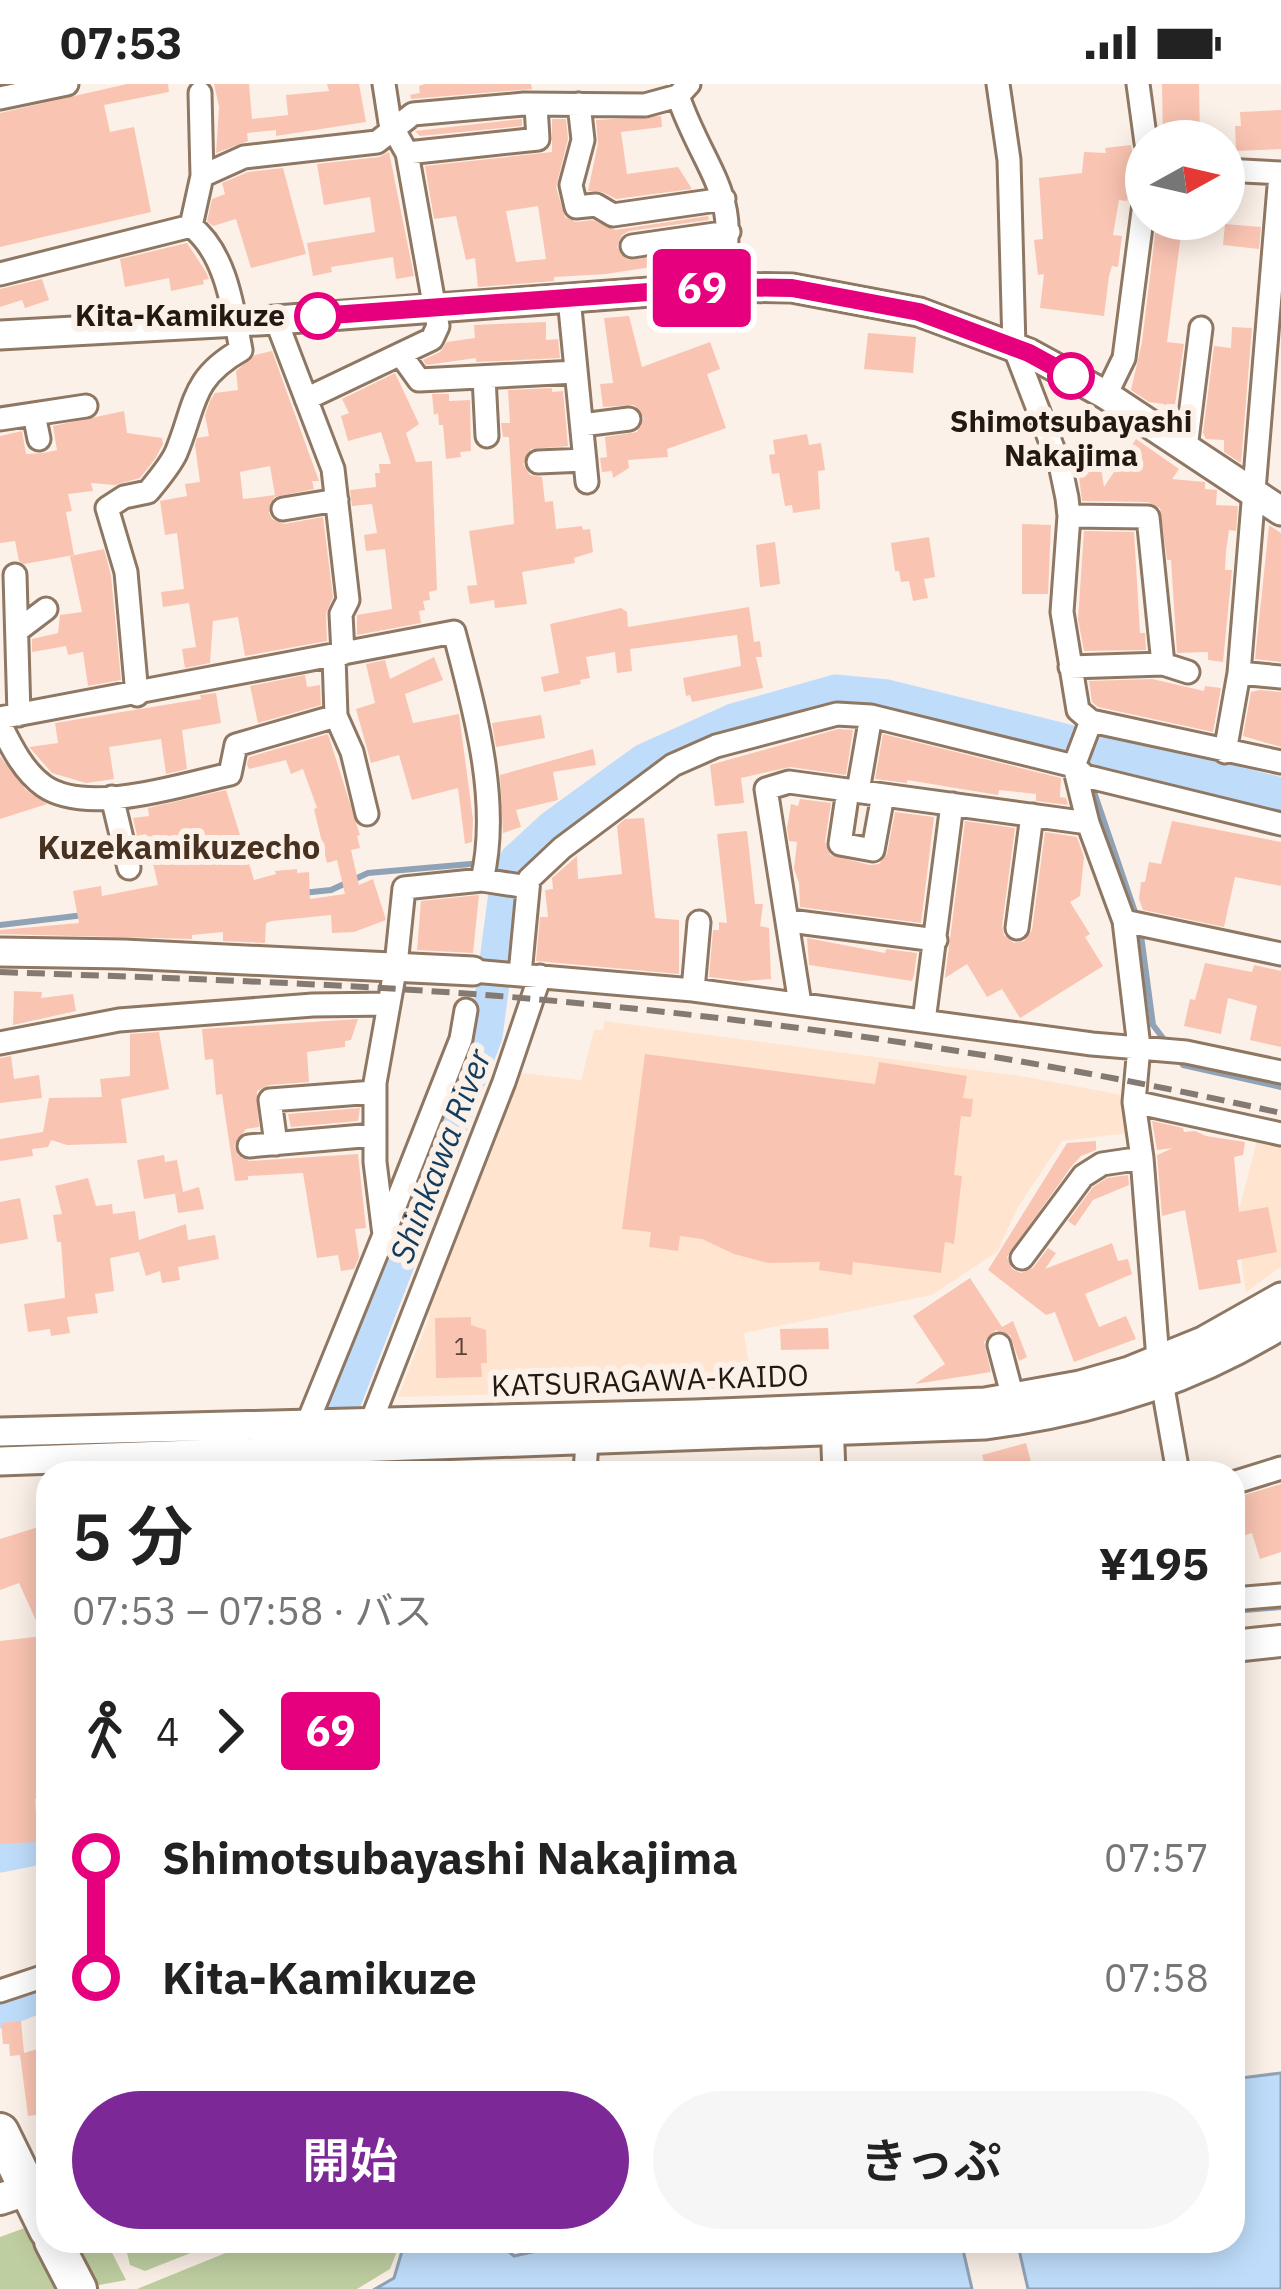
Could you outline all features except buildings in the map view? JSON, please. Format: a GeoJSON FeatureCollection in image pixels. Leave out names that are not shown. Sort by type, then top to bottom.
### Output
{"type":"FeatureCollection","features":[{"type":"Feature","properties":{"kind":"highway"},"geometry":{"type":"LineString","coordinates":[[0,2132],[32,2202]]}},
{"type":"Feature","properties":{"kind":"highway"},"geometry":{"type":"LineString","coordinates":[[59,2253],[78,2289]]}},
{"type":"Feature","properties":{"kind":"main road"},"geometry":{"type":"LineString","coordinates":[[1245,1645],[1281,1641]]}},
{"type":"Feature","properties":{"kind":"street"},"geometry":{"type":"LineString","coordinates":[[0,98],[67,84]]}},
{"type":"Feature","properties":{"kind":"street"},"geometry":{"type":"LineString","coordinates":[[306,399],[432,339],[438,326],[407,153],[390,123],[384,84]]}},
{"type":"Feature","properties":{"kind":"street"},"geometry":{"type":"LineString","coordinates":[[998,84],[1009,160],[1014,347],[1061,469],[1070,516],[1062,612],[1078,710],[1089,726],[1088,823],[1134,924],[1139,1047],[1134,1102],[1160,1372],[1176,1461]]}},
{"type":"Feature","properties":{"kind":"street"},"geometry":{"type":"LineString","coordinates":[[1138,84],[1143,120]]}},
{"type":"Feature","properties":{"kind":"street"},"geometry":{"type":"LineString","coordinates":[[202,176],[244,157],[377,142],[413,114],[579,104],[615,93],[645,105],[683,90],[691,134],[724,199],[729,232],[717,287]]}},
{"type":"Feature","properties":{"kind":"street"},"geometry":{"type":"LineString","coordinates":[[191,226],[202,176],[200,93]]}},
{"type":"Feature","properties":{"kind":"street"},"geometry":{"type":"LineString","coordinates":[[579,104],[583,140],[572,185],[576,207],[596,205],[613,215],[724,199]]}},
{"type":"Feature","properties":{"kind":"street"},"geometry":{"type":"LineString","coordinates":[[407,153],[538,140],[536,106]]}},
{"type":"Feature","properties":{"kind":"street"},"geometry":{"type":"LineString","coordinates":[[1225,752],[1239,673],[1253,492],[1272,391],[1280,183],[1245,175]]}},
{"type":"Feature","properties":{"kind":"street"},"geometry":{"type":"LineString","coordinates":[[0,274],[191,226]]}},
{"type":"Feature","properties":{"kind":"street"},"geometry":{"type":"LineString","coordinates":[[137,694],[128,589],[107,508],[124,497],[148,492],[175,454],[204,377],[241,350],[221,266],[206,237],[191,226]]}},
{"type":"Feature","properties":{"kind":"street"},"geometry":{"type":"LineString","coordinates":[[632,246],[729,232]]}},
{"type":"Feature","properties":{"kind":"street"},"geometry":{"type":"LineString","coordinates":[[1106,394],[1124,358],[1139,240]]}},
{"type":"Feature","properties":{"kind":"street"},"geometry":{"type":"LineString","coordinates":[[0,335],[717,287],[792,288],[919,312],[1014,347],[1106,394],[1281,511]]}},
{"type":"Feature","properties":{"kind":"street"},"geometry":{"type":"LineString","coordinates":[[538,462],[586,471],[569,298]]}},
{"type":"Feature","properties":{"kind":"street"},"geometry":{"type":"LineString","coordinates":[[276,320],[333,469],[348,600],[341,614],[336,716],[352,752],[367,814]]}},
{"type":"Feature","properties":{"kind":"street"},"geometry":{"type":"LineString","coordinates":[[1186,448],[1201,328]]}},
{"type":"Feature","properties":{"kind":"street"},"geometry":{"type":"LineString","coordinates":[[401,355],[418,380],[577,373]]}},
{"type":"Feature","properties":{"kind":"street"},"geometry":{"type":"LineString","coordinates":[[484,377],[487,436]]}},
{"type":"Feature","properties":{"kind":"street"},"geometry":{"type":"LineString","coordinates":[[0,419],[86,406]]}},
{"type":"Feature","properties":{"kind":"street"},"geometry":{"type":"LineString","coordinates":[[34,414],[39,439]]}},
{"type":"Feature","properties":{"kind":"street"},"geometry":{"type":"LineString","coordinates":[[582,424],[629,419]]}},
{"type":"Feature","properties":{"kind":"street"},"geometry":{"type":"LineString","coordinates":[[283,509],[337,500]]}},
{"type":"Feature","properties":{"kind":"street"},"geometry":{"type":"LineString","coordinates":[[1070,516],[1148,517],[1163,664]]}},
{"type":"Feature","properties":{"kind":"street"},"geometry":{"type":"LineString","coordinates":[[15,574],[17,631],[6,719],[32,776],[75,799],[112,797],[230,773],[236,745],[336,716]]}},
{"type":"Feature","properties":{"kind":"street"},"geometry":{"type":"LineString","coordinates":[[17,631],[46,609]]}},
{"type":"Feature","properties":{"kind":"street"},"geometry":{"type":"LineString","coordinates":[[6,719],[454,632],[478,724],[490,849],[484,881]]}},
{"type":"Feature","properties":{"kind":"street"},"geometry":{"type":"LineString","coordinates":[[1070,667],[1163,664],[1188,672]]}},
{"type":"Feature","properties":{"kind":"street"},"geometry":{"type":"LineString","coordinates":[[1239,673],[1281,677]]}},
{"type":"Feature","properties":{"kind":"street"},"geometry":{"type":"LineString","coordinates":[[360,1442],[508,1072],[530,975],[525,886],[562,848],[673,765],[716,746],[837,714],[872,716],[1281,824]]}},
{"type":"Feature","properties":{"kind":"street"},"geometry":{"type":"LineString","coordinates":[[872,716],[840,844],[873,850],[883,795]]}},
{"type":"Feature","properties":{"kind":"street"},"geometry":{"type":"LineString","coordinates":[[1089,726],[1281,762]]}},
{"type":"Feature","properties":{"kind":"street"},"geometry":{"type":"LineString","coordinates":[[800,1004],[766,789],[789,782],[1088,823]]}},
{"type":"Feature","properties":{"kind":"street"},"geometry":{"type":"LineString","coordinates":[[112,797],[129,868]]}},
{"type":"Feature","properties":{"kind":"street"},"geometry":{"type":"LineString","coordinates":[[924,1021],[952,804]]}},
{"type":"Feature","properties":{"kind":"street"},"geometry":{"type":"LineString","coordinates":[[1017,928],[1032,815]]}},
{"type":"Feature","properties":{"kind":"street"},"geometry":{"type":"LineString","coordinates":[[384,1234],[374,1092],[397,965],[404,888],[484,881],[525,886]]}},
{"type":"Feature","properties":{"kind":"street"},"geometry":{"type":"LineString","coordinates":[[790,920],[936,940]]}},
{"type":"Feature","properties":{"kind":"street"},"geometry":{"type":"LineString","coordinates":[[693,990],[699,922]]}},
{"type":"Feature","properties":{"kind":"street"},"geometry":{"type":"LineString","coordinates":[[1134,924],[1281,954]]}},
{"type":"Feature","properties":{"kind":"street"},"geometry":{"type":"LineString","coordinates":[[0,952],[397,965],[693,990],[1172,1050],[1281,1072]]}},
{"type":"Feature","properties":{"kind":"street"},"geometry":{"type":"LineString","coordinates":[[0,1043],[119,1020],[389,1004]]}},
{"type":"Feature","properties":{"kind":"street"},"geometry":{"type":"LineString","coordinates":[[303,1444],[461,1039],[466,1010]]}},
{"type":"Feature","properties":{"kind":"street"},"geometry":{"type":"LineString","coordinates":[[276,1144],[270,1100],[374,1092]]}},
{"type":"Feature","properties":{"kind":"street"},"geometry":{"type":"LineString","coordinates":[[1134,1102],[1281,1134]]}},
{"type":"Feature","properties":{"kind":"street"},"geometry":{"type":"LineString","coordinates":[[249,1146],[374,1136]]}},
{"type":"Feature","properties":{"kind":"street"},"geometry":{"type":"LineString","coordinates":[[1022,1258],[1083,1176],[1102,1164],[1142,1158]]}},
{"type":"Feature","properties":{"kind":"street","name":"KATSURAGAWA-KAIDO"},"geometry":{"type":"LineString","coordinates":[[360,1442],[587,1440],[832,1419],[1013,1397],[1160,1372],[1281,1297]]}},
{"type":"Feature","properties":{"kind":"street","name":"KATSURAGAWA-KAIDO"},"geometry":{"type":"LineString","coordinates":[[0,1460],[832,1419],[984,1425],[1026,1420],[1281,1325]]}},
{"type":"Feature","properties":{"kind":"street"},"geometry":{"type":"LineString","coordinates":[[1000,1345],[1013,1397]]}},
{"type":"Feature","properties":{"kind":"street"},"geometry":{"type":"LineString","coordinates":[[832,1419],[834,1461]]}},
{"type":"Feature","properties":{"kind":"street","name":"KATSURAGAWA-KAIDO"},"geometry":{"type":"LineString","coordinates":[[0,1432],[303,1444]]}},
{"type":"Feature","properties":{"kind":"street"},"geometry":{"type":"LineString","coordinates":[[586,1461],[587,1440]]}},
{"type":"Feature","properties":{"kind":"street"},"geometry":{"type":"LineString","coordinates":[[1245,1479],[1281,1468]]}},
{"type":"Feature","properties":{"kind":"street"},"geometry":{"type":"LineString","coordinates":[[1245,1598],[1281,1595]]}},
{"type":"Feature","properties":{"kind":"street"},"geometry":{"type":"LineString","coordinates":[[0,1991],[36,1979]]}},
{"type":"Feature","properties":{"kind":"shaded area"},"geometry":{"type":"Polygon","coordinates":[[[604,1021],[1027,1077],[1122,1095],[1129,1133],[1062,1141],[1018,1207],[997,1252],[932,1295],[744,1333],[753,1388],[398,1397],[429,1318],[428,1299],[515,1072],[581,1080],[594,1030],[603,1030],[604,1021]]]}},
{"type":"Feature","properties":{"kind":"shaded area"},"geometry":{"type":"Polygon","coordinates":[[[1258,1137],[1281,1142],[1281,1267],[1246,1292],[1233,1209],[1240,1206],[1258,1137]]]}},
{"type":"Feature","properties":{"kind":"green space"},"geometry":{"type":"Polygon","coordinates":[[[30,2226],[36,2231],[36,2253],[112,2253],[126,2280],[78,2289],[0,2289],[0,2237],[30,2226]]]}},
{"type":"Feature","properties":{"kind":"green space"},"geometry":{"type":"Polygon","coordinates":[[[127,2253],[191,2253],[145,2271],[130,2265],[127,2253]]]}},
{"type":"Feature","properties":{"kind":"green space"},"geometry":{"type":"Polygon","coordinates":[[[226,2253],[396,2253],[390,2269],[357,2289],[137,2289],[226,2253]]]}},
{"type":"Feature","properties":{"kind":"water"},"geometry":{"type":"Polygon","coordinates":[[[1281,2073],[1281,2289],[1028,2289],[1020,2253],[1245,2253],[1245,2078],[1281,2073]]]}},
{"type":"Feature","properties":{"kind":"water"},"geometry":{"type":"Polygon","coordinates":[[[401,2253],[964,2253],[972,2289],[375,2289],[394,2278],[401,2253]]]}},
{"type":"Feature","properties":{"kind":"waterway","name":"Shinkawa River"},"geometry":{"type":"LineString","coordinates":[[322,1461],[486,1036],[507,878],[516,860],[553,826],[644,760],[733,720],[836,691],[887,696],[1281,794]]}},
{"type":"Feature","properties":{"kind":"waterway"},"geometry":{"type":"LineString","coordinates":[[1097,773],[1104,751]]}},
{"type":"Feature","properties":{"kind":"waterway"},"geometry":{"type":"LineString","coordinates":[[1095,786],[1136,915]]}},
{"type":"Feature","properties":{"kind":"waterway"},"geometry":{"type":"LineString","coordinates":[[302,893],[331,890],[368,873],[516,860]]}},
{"type":"Feature","properties":{"kind":"waterway"},"geometry":{"type":"LineString","coordinates":[[0,925],[84,915]]}},
{"type":"Feature","properties":{"kind":"waterway"},"geometry":{"type":"LineString","coordinates":[[1140,928],[1153,1025],[1169,1046]]}},
{"type":"Feature","properties":{"kind":"waterway"},"geometry":{"type":"LineString","coordinates":[[1177,1057],[1183,1065],[1281,1087]]}},
{"type":"Feature","properties":{"kind":"waterway"},"geometry":{"type":"LineString","coordinates":[[1245,1610],[1281,1607]]}},
{"type":"Feature","properties":{"kind":"waterway"},"geometry":{"type":"LineString","coordinates":[[0,1856],[36,1847]]}},
{"type":"Feature","properties":{"kind":"waterway","name":"Shinkawa River"},"geometry":{"type":"LineString","coordinates":[[0,2012],[36,1998]]}},
{"type":"Feature","properties":{"kind":"railway"},"geometry":{"type":"LineString","coordinates":[[0,972],[437,991],[696,1015],[990,1056],[1281,1113]]}},
{"type":"Feature","properties":{"kind":"bus line","name":"69"},"geometry":{"type":"LineString","coordinates":[[318,316],[717,287],[792,288],[919,312],[1029,353],[1071,376]]}},
{"type":"Feature","properties":{"kind":"place","name":"Kita-Kamikuze"},"geometry":{"type":"Point","coordinates":[318,316]}},
{"type":"Feature","properties":{"kind":"place","name":"Shimotsubayashi Nakajima"},"geometry":{"type":"Point","coordinates":[1071,376]}},
{"type":"Feature","properties":{"kind":"district","name":"Kuzekamikuzecho"},"geometry":{"type":"Point","coordinates":[179,847]}}]}
